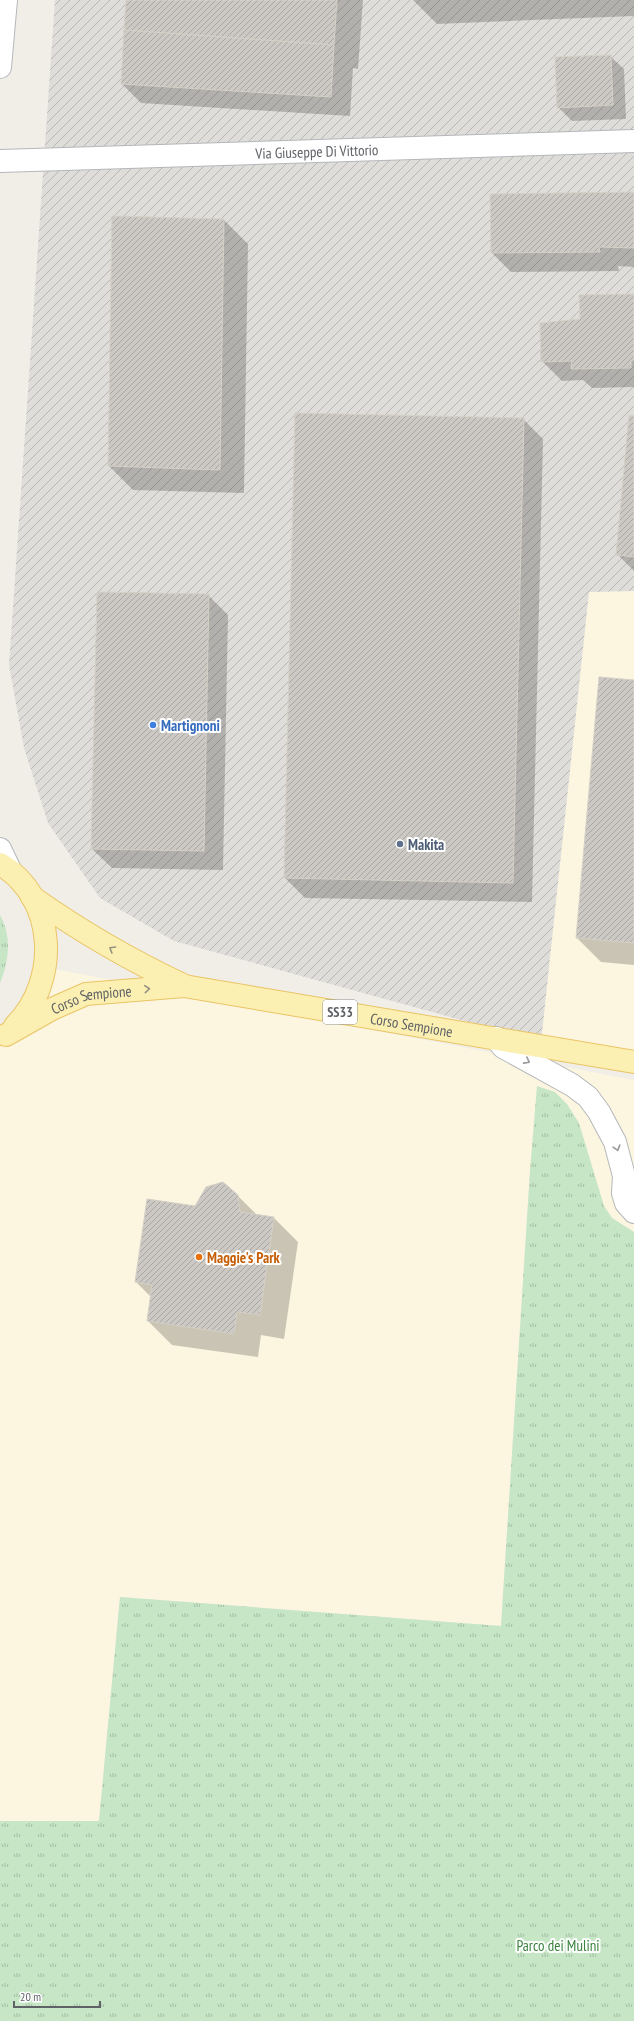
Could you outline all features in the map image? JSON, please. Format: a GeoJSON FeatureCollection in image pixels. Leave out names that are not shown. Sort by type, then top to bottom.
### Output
{"type":"FeatureCollection","features":[{"type":"Feature","properties":{"kind":"main road","name":"SS33"},"geometry":{"type":"LineString","coordinates":[[2,1039],[26,1016],[39,991],[46,965],[45,930],[32,897],[5,867]]}},
{"type":"Feature","properties":{"kind":"main road","name":"Corso Sempione"},"geometry":{"type":"LineString","coordinates":[[32,897],[59,916],[133,961],[184,986]]}},
{"type":"Feature","properties":{"kind":"main road","name":"Corso Sempione"},"geometry":{"type":"LineString","coordinates":[[2,1039],[52,1009],[86,994],[184,986],[634,1062]]}},
{"type":"Feature","properties":{"kind":"street"},"geometry":{"type":"LineString","coordinates":[[0,68],[6,0]]}},
{"type":"Feature","properties":{"kind":"street","name":"Via Giuseppe Di Vittorio"},"geometry":{"type":"LineString","coordinates":[[0,161],[634,141]]}},
{"type":"Feature","properties":{"kind":"street"},"geometry":{"type":"LineString","coordinates":[[0,849],[5,867]]}},
{"type":"Feature","properties":{"kind":"street"},"geometry":{"type":"LineString","coordinates":[[496,1038],[503,1047],[572,1085],[588,1097],[629,1167],[624,1193],[626,1203],[634,1212]]}},
{"type":"Feature","properties":{"kind":"shaded area"},"geometry":{"type":"Polygon","coordinates":[[[55,0],[634,0],[634,591],[589,592],[541,1042],[174,941],[100,898],[48,823],[24,748],[9,665],[55,0]]]}},
{"type":"Feature","properties":{"kind":"shaded area"},"geometry":{"type":"Polygon","coordinates":[[[634,591],[634,1058],[541,1042],[589,592],[634,591]]]}},
{"type":"Feature","properties":{"kind":"shaded area"},"geometry":{"type":"Polygon","coordinates":[[[49,968],[634,1080],[634,1232],[612,1218],[604,1206],[587,1155],[530,1171],[501,1626],[120,1597],[99,1821],[0,1821],[0,1044],[49,968]]]}},
{"type":"Feature","properties":{"kind":"green space"},"geometry":{"type":"Polygon","coordinates":[[[0,915],[4,923],[8,940],[8,949],[0,983],[0,915]]]}},
{"type":"Feature","properties":{"kind":"green space","name":"Parco dei Mulini"},"geometry":{"type":"Polygon","coordinates":[[[537,1086],[555,1092],[567,1104],[579,1123],[604,1206],[612,1218],[634,1232],[634,2021],[0,2021],[0,1821],[99,1821],[120,1597],[501,1626],[530,1171],[537,1086]]]}},
{"type":"Feature","properties":{"kind":"building"},"geometry":{"type":"Polygon","coordinates":[[[126,0],[337,0],[334,45],[124,30],[126,0]]]}},
{"type":"Feature","properties":{"kind":"building"},"geometry":{"type":"Polygon","coordinates":[[[124,30],[334,45],[331,97],[121,84],[124,30]]]}},
{"type":"Feature","properties":{"kind":"building"},"geometry":{"type":"Polygon","coordinates":[[[611,55],[613,105],[557,108],[555,57],[611,55]]]}},
{"type":"Feature","properties":{"kind":"building"},"geometry":{"type":"Polygon","coordinates":[[[634,192],[634,248],[599,247],[600,252],[491,253],[490,194],[634,192]]]}},
{"type":"Feature","properties":{"kind":"building"},"geometry":{"type":"Polygon","coordinates":[[[112,216],[224,219],[220,470],[108,466],[112,216]]]}},
{"type":"Feature","properties":{"kind":"building"},"geometry":{"type":"Polygon","coordinates":[[[634,294],[634,360],[631,360],[631,368],[571,369],[572,361],[541,362],[540,323],[580,319],[579,295],[634,294]]]}},
{"type":"Feature","properties":{"kind":"building"},"geometry":{"type":"Polygon","coordinates":[[[295,413],[524,418],[513,883],[284,878],[295,413]]]}},
{"type":"Feature","properties":{"kind":"building"},"geometry":{"type":"Polygon","coordinates":[[[629,415],[634,416],[634,557],[616,555],[629,415]]]}},
{"type":"Feature","properties":{"kind":"building"},"geometry":{"type":"Polygon","coordinates":[[[97,592],[209,594],[204,851],[91,849],[97,592]]]}},
{"type":"Feature","properties":{"kind":"building"},"geometry":{"type":"Polygon","coordinates":[[[599,677],[634,680],[634,943],[576,938],[599,677]]]}},
{"type":"Feature","properties":{"kind":"building"},"geometry":{"type":"Polygon","coordinates":[[[223,1182],[238,1195],[240,1212],[274,1217],[260,1315],[237,1312],[234,1334],[147,1321],[152,1285],[135,1282],[147,1199],[195,1206],[206,1187],[223,1182]]]}},
{"type":"Feature","properties":{"kind":"place","name":"Martignoni"},"geometry":{"type":"Point","coordinates":[153,725]}},
{"type":"Feature","properties":{"kind":"place","name":"Makita"},"geometry":{"type":"Point","coordinates":[400,844]}},
{"type":"Feature","properties":{"kind":"place","name":"Maggie's Park"},"geometry":{"type":"Point","coordinates":[199,1257]}}]}
